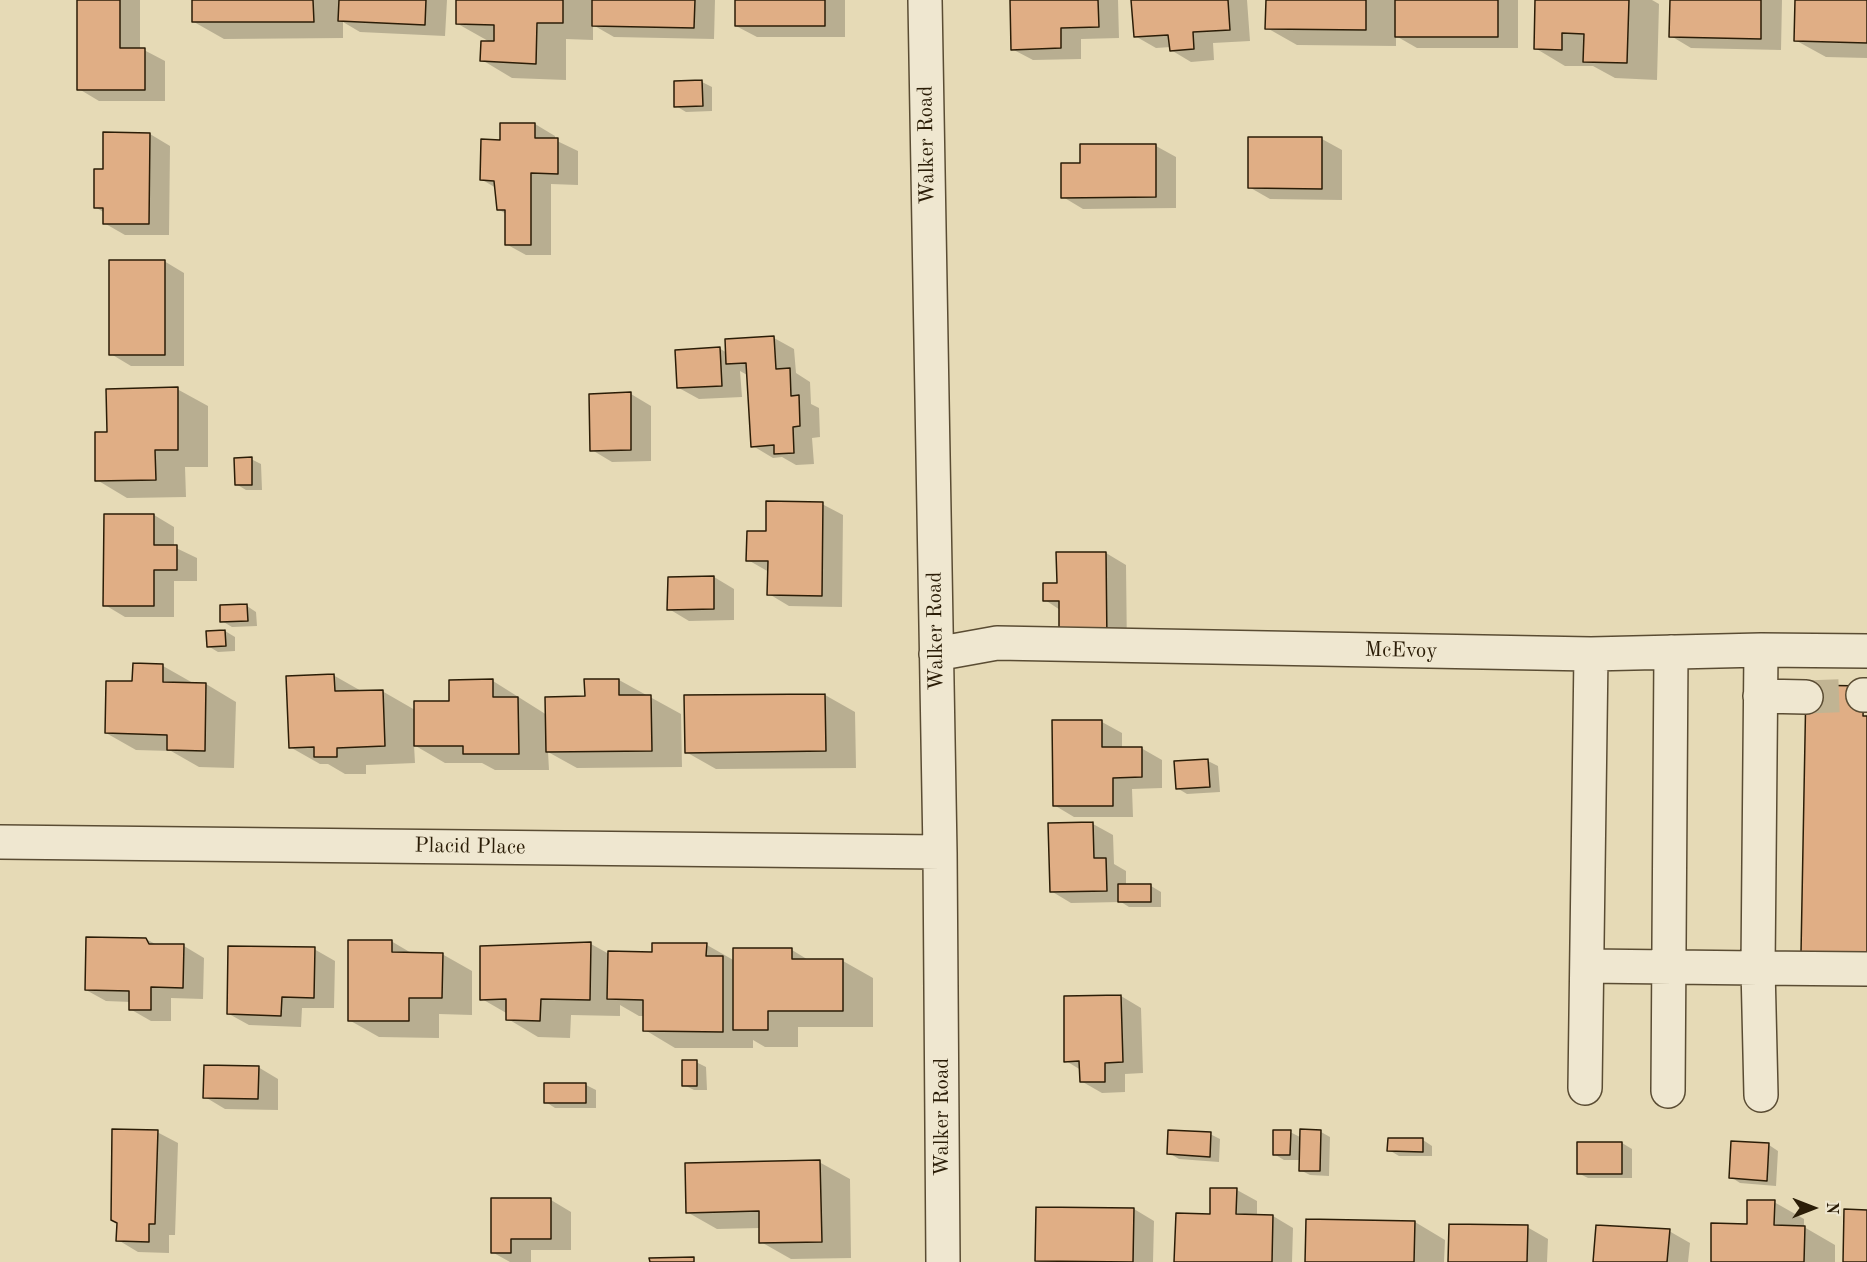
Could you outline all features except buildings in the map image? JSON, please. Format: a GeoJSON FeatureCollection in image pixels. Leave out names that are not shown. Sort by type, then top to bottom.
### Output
{"type":"FeatureCollection","features":[{"type":"Feature","properties":{"kind":"street","name":"Walker Road"},"geometry":{"type":"LineString","coordinates":[[925,0],[940,852],[943,1262]]}},
{"type":"Feature","properties":{"kind":"street","name":"McEvoy"},"geometry":{"type":"LineString","coordinates":[[936,654],[997,643],[1591,654],[1761,650],[1867,651]]}},
{"type":"Feature","properties":{"kind":"street"},"geometry":{"type":"LineString","coordinates":[[1761,650],[1758,968],[1761,1095]]}},
{"type":"Feature","properties":{"kind":"street"},"geometry":{"type":"LineString","coordinates":[[1668,1091],[1671,652]]}},
{"type":"Feature","properties":{"kind":"street"},"geometry":{"type":"LineString","coordinates":[[1585,1088],[1591,654]]}},
{"type":"Feature","properties":{"kind":"street"},"geometry":{"type":"LineString","coordinates":[[1760,696],[1806,697]]}},
{"type":"Feature","properties":{"kind":"street","name":"Placid Place"},"geometry":{"type":"LineString","coordinates":[[0,842],[940,852]]}},
{"type":"Feature","properties":{"kind":"street"},"geometry":{"type":"LineString","coordinates":[[1587,966],[1867,969]]}},
{"type":"Feature","properties":{"kind":"tunnel"},"geometry":{"type":"LineString","coordinates":[[1806,697],[1863,695]]}}]}
